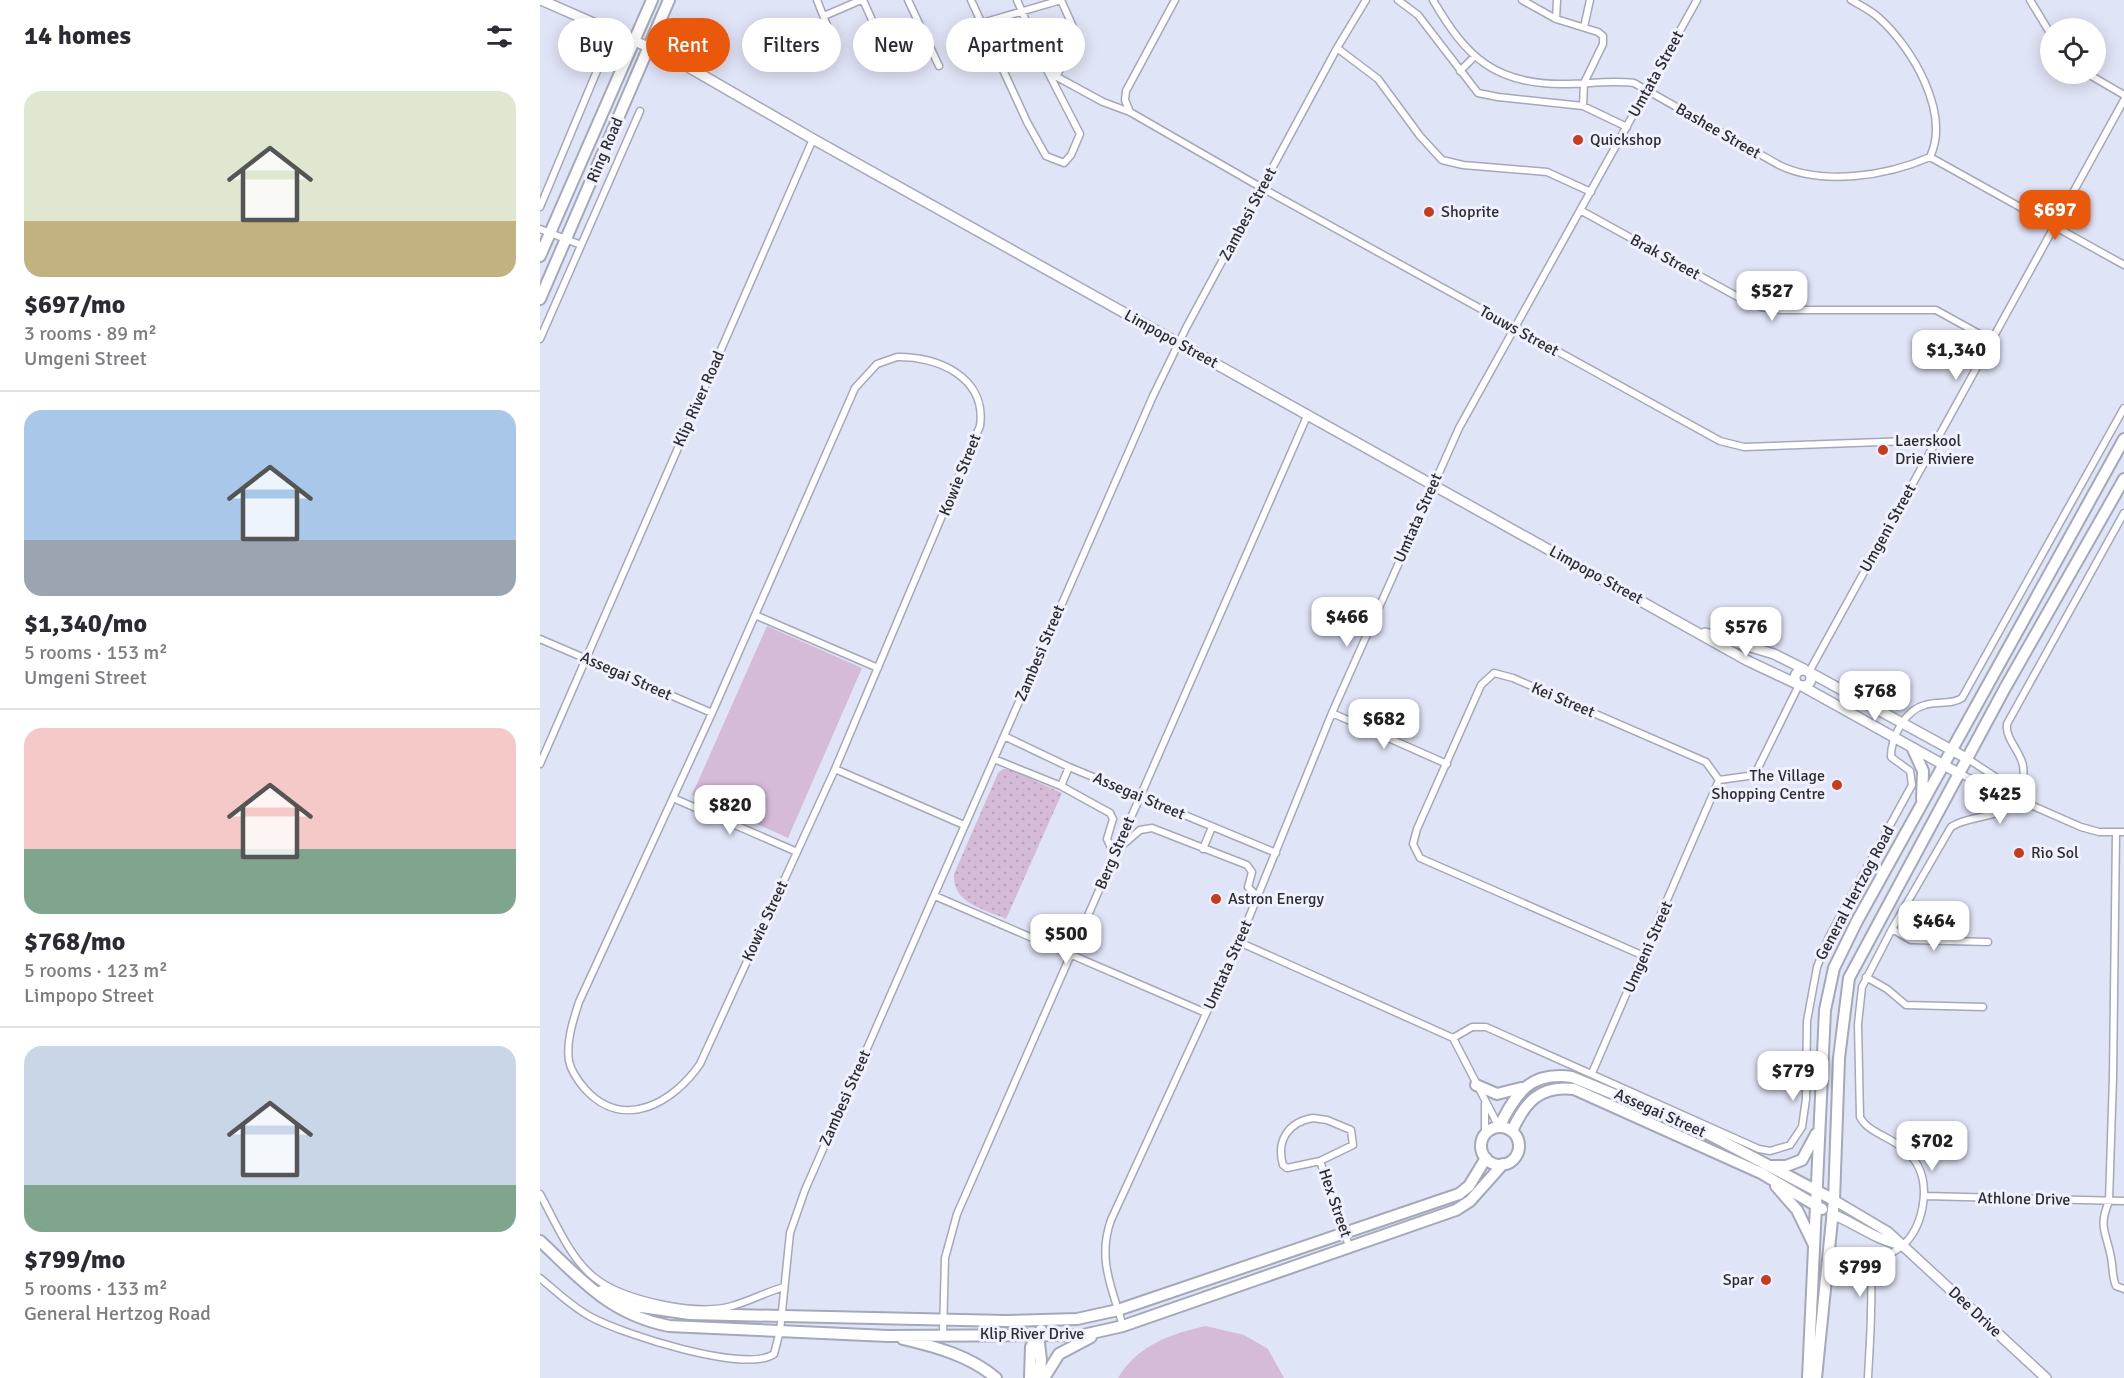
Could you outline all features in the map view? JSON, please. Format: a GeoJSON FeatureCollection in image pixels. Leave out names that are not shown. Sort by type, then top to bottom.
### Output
{"type":"FeatureCollection","features":[{"type":"Feature","properties":{"kind":"main road","name":"Ring Road"},"geometry":{"type":"LineString","coordinates":[[634,40],[652,0]]}},
{"type":"Feature","properties":{"kind":"main road","name":"Ring Road"},"geometry":{"type":"LineString","coordinates":[[661,18],[669,0]]}},
{"type":"Feature","properties":{"kind":"main road","name":"Ring Road"},"geometry":{"type":"LineString","coordinates":[[540,299],[646,53]]}},
{"type":"Feature","properties":{"kind":"main road","name":"Ring Road"},"geometry":{"type":"LineString","coordinates":[[540,256],[545,231],[619,72]]}},
{"type":"Feature","properties":{"kind":"main road","name":"General Hertzog Road"},"geometry":{"type":"LineString","coordinates":[[1808,1378],[1825,1010],[1832,973],[1852,930],[2124,439]]}},
{"type":"Feature","properties":{"kind":"main road","name":"General Hertzog Road"},"geometry":{"type":"LineString","coordinates":[[1816,1378],[1834,1200],[1839,1058],[1848,981],[1968,759],[2124,479]]}},
{"type":"Feature","properties":{"kind":"main road"},"geometry":{"type":"LineString","coordinates":[[1913,748],[1924,774],[1921,806]]}},
{"type":"Feature","properties":{"kind":"main road","name":"Assegai Street"},"geometry":{"type":"LineString","coordinates":[[1476,1085],[1497,1094],[1525,1087],[1553,1076],[1580,1078],[1701,1130],[1834,1200]]}},
{"type":"Feature","properties":{"kind":"main road"},"geometry":{"type":"LineString","coordinates":[[1503,1164],[1486,1158],[1482,1146],[1485,1135],[1499,1127],[1512,1101],[1525,1087]]}},
{"type":"Feature","properties":{"kind":"main road","name":"Assegai Street"},"geometry":{"type":"LineString","coordinates":[[1512,1131],[1530,1100],[1541,1092],[1554,1088],[1574,1089],[1769,1178],[1832,1214]]}},
{"type":"Feature","properties":{"kind":"main road"},"geometry":{"type":"LineString","coordinates":[[1767,1165],[1786,1166],[1802,1160],[1812,1146],[1819,1117]]}},
{"type":"Feature","properties":{"kind":"main road"},"geometry":{"type":"LineString","coordinates":[[1499,1127],[1512,1131]]}},
{"type":"Feature","properties":{"kind":"main road","name":"Klip River Drive"},"geometry":{"type":"LineString","coordinates":[[544,1245],[573,1275],[602,1298],[634,1316],[652,1322],[688,1328],[888,1336],[1083,1335],[1105,1332],[1123,1326],[1456,1210],[1470,1201],[1503,1164],[1514,1159],[1519,1148],[1512,1131]]}},
{"type":"Feature","properties":{"kind":"main road","name":"Klip River Drive"},"geometry":{"type":"LineString","coordinates":[[544,1245],[603,1292],[635,1306],[690,1314],[1006,1322],[1093,1317],[1459,1194],[1469,1186],[1486,1158]]}},
{"type":"Feature","properties":{"kind":"main road"},"geometry":{"type":"LineString","coordinates":[[1769,1178],[1797,1210],[1815,1248]]}},
{"type":"Feature","properties":{"kind":"main road"},"geometry":{"type":"LineString","coordinates":[[1030,1378],[1031,1347],[1044,1326],[1058,1320]]}},
{"type":"Feature","properties":{"kind":"main road"},"geometry":{"type":"LineString","coordinates":[[1006,1322],[1029,1327],[1038,1335],[1041,1360],[1039,1378]]}},
{"type":"Feature","properties":{"kind":"main road"},"geometry":{"type":"LineString","coordinates":[[1044,1378],[1059,1354],[1076,1343],[1105,1332]]}},
{"type":"Feature","properties":{"kind":"main road"},"geometry":{"type":"LineString","coordinates":[[1012,1335],[1023,1342],[1030,1357]]}},
{"type":"Feature","properties":{"kind":"main road"},"geometry":{"type":"LineString","coordinates":[[888,1336],[955,1354],[972,1361],[996,1378]]}},
{"type":"Feature","properties":{"kind":"street","name":"Limpopo Street"},"geometry":{"type":"LineString","coordinates":[[541,0],[583,18]]}},
{"type":"Feature","properties":{"kind":"street"},"geometry":{"type":"LineString","coordinates":[[817,0],[824,16],[862,0],[870,18]]}},
{"type":"Feature","properties":{"kind":"street"},"geometry":{"type":"LineString","coordinates":[[908,0],[939,66]]}},
{"type":"Feature","properties":{"kind":"street"},"geometry":{"type":"LineString","coordinates":[[970,0],[979,18]]}},
{"type":"Feature","properties":{"kind":"street"},"geometry":{"type":"LineString","coordinates":[[1017,0],[1025,18]]}},
{"type":"Feature","properties":{"kind":"street"},"geometry":{"type":"LineString","coordinates":[[1002,18],[1061,0],[1077,36],[1057,75]]}},
{"type":"Feature","properties":{"kind":"street"},"geometry":{"type":"LineString","coordinates":[[1130,112],[1125,98],[1126,91],[1175,0]]}},
{"type":"Feature","properties":{"kind":"street","name":"Zambesi Street"},"geometry":{"type":"LineString","coordinates":[[540,1278],[574,1307],[593,1318],[670,1346],[761,1360],[774,1354],[782,1317],[790,1233],[805,1190],[964,825],[1131,444],[1178,343],[1337,48],[1366,0]]}},
{"type":"Feature","properties":{"kind":"street"},"geometry":{"type":"LineString","coordinates":[[1398,0],[1418,15],[1460,71],[1483,95],[1583,106],[1627,127]]}},
{"type":"Feature","properties":{"kind":"street","name":"Bashee Street"},"geometry":{"type":"LineString","coordinates":[[1433,0],[1447,24],[1474,57],[1495,70],[1526,81],[1623,82],[1648,90],[1779,165],[1802,175],[1890,171],[1930,157]]}},
{"type":"Feature","properties":{"kind":"street"},"geometry":{"type":"LineString","coordinates":[[1522,0],[1556,19],[1598,32],[1604,39],[1584,83],[1583,106]]}},
{"type":"Feature","properties":{"kind":"street"},"geometry":{"type":"LineString","coordinates":[[1556,19],[1557,0]]}},
{"type":"Feature","properties":{"kind":"street"},"geometry":{"type":"LineString","coordinates":[[1584,27],[1590,0]]}},
{"type":"Feature","properties":{"kind":"street","name":"Umtata Street"},"geometry":{"type":"LineString","coordinates":[[1123,1326],[1104,1261],[1106,1234],[1152,1126],[1239,942],[1332,713],[1459,428],[1697,0]]}},
{"type":"Feature","properties":{"kind":"street"},"geometry":{"type":"LineString","coordinates":[[1851,0],[1880,18],[1897,38],[1920,75],[1938,120],[1938,134],[1930,157],[2124,265]]}},
{"type":"Feature","properties":{"kind":"street"},"geometry":{"type":"LineString","coordinates":[[2031,0],[2041,18]]}},
{"type":"Feature","properties":{"kind":"street","name":"Limpopo Street"},"geometry":{"type":"LineString","coordinates":[[634,40],[646,45]]}},
{"type":"Feature","properties":{"kind":"street"},"geometry":{"type":"LineString","coordinates":[[1337,48],[1378,79],[1420,136],[1442,160],[1453,164],[1547,172],[1591,192]]}},
{"type":"Feature","properties":{"kind":"street"},"geometry":{"type":"LineString","coordinates":[[1460,71],[1474,57]]}},
{"type":"Feature","properties":{"kind":"street"},"geometry":{"type":"LineString","coordinates":[[540,207],[597,72]]}},
{"type":"Feature","properties":{"kind":"street","name":"Limpopo Street"},"geometry":{"type":"LineString","coordinates":[[699,72],[813,139],[1433,483],[1748,661],[1800,685],[1960,774]]}},
{"type":"Feature","properties":{"kind":"street"},"geometry":{"type":"LineString","coordinates":[[1004,72],[1027,122],[1046,156],[1065,163],[1080,140],[1080,132],[1048,72]]}},
{"type":"Feature","properties":{"kind":"street","name":"Touws Street"},"geometry":{"type":"LineString","coordinates":[[1048,72],[1103,102],[1130,112],[1514,328],[1710,436],[1729,444],[1744,447],[1806,446],[1937,440]]}},
{"type":"Feature","properties":{"kind":"street"},"geometry":{"type":"LineString","coordinates":[[2105,84],[2124,95]]}},
{"type":"Feature","properties":{"kind":"street","name":"Umgeni Street"},"geometry":{"type":"LineString","coordinates":[[1807,671],[2124,100]]}},
{"type":"Feature","properties":{"kind":"street","name":"Ring Road"},"geometry":{"type":"LineString","coordinates":[[540,339],[640,111]]}},
{"type":"Feature","properties":{"kind":"street","name":"Klip River Road"},"geometry":{"type":"LineString","coordinates":[[540,764],[813,139]]}},
{"type":"Feature","properties":{"kind":"street","name":"Brak Street"},"geometry":{"type":"LineString","coordinates":[[1580,210],[1738,297],[1761,307],[1781,310],[1936,310],[1992,341]]}},
{"type":"Feature","properties":{"kind":"street"},"geometry":{"type":"LineString","coordinates":[[545,231],[581,245]]}},
{"type":"Feature","properties":{"kind":"street","name":"Kowie Street"},"geometry":{"type":"LineString","coordinates":[[922,357],[941,363],[964,379],[972,391],[980,412],[980,426],[835,768],[700,1064],[687,1083],[666,1099],[645,1109],[633,1110],[606,1105],[591,1095],[579,1082],[569,1063],[572,1022],[579,1002],[755,615],[858,384],[873,367],[887,359],[922,357]]}},
{"type":"Feature","properties":{"kind":"street"},"geometry":{"type":"LineString","coordinates":[[1894,738],[1903,722],[1923,705],[1962,698],[2124,408]]}},
{"type":"Feature","properties":{"kind":"street","name":"Berg Street"},"geometry":{"type":"LineString","coordinates":[[943,1334],[945,1258],[957,1214],[1308,414]]}},
{"type":"Feature","properties":{"kind":"street"},"geometry":{"type":"LineString","coordinates":[[1868,1378],[1873,1274],[1883,1257],[1903,1245],[1919,1216],[1925,1196],[1919,1168],[1913,1157],[1893,1139],[1865,1126],[1860,1117],[1858,1108],[1858,1024],[1861,992],[1866,977],[1946,834],[1957,823],[1991,816],[2016,801],[2020,793],[2023,763],[2008,734],[2007,724],[2124,513]]}},
{"type":"Feature","properties":{"kind":"street"},"geometry":{"type":"LineString","coordinates":[[755,615],[878,668]]}},
{"type":"Feature","properties":{"kind":"street","name":"Limpopo Street"},"geometry":{"type":"LineString","coordinates":[[1694,630],[1774,654],[1968,759]]}},
{"type":"Feature","properties":{"kind":"street","name":"Assegai Street"},"geometry":{"type":"LineString","coordinates":[[540,639],[712,713]]}},
{"type":"Feature","properties":{"kind":"street"},"geometry":{"type":"LineString","coordinates":[[1719,780],[1743,777],[1756,772],[1800,685],[1810,680],[1807,671]]}},
{"type":"Feature","properties":{"kind":"street","name":"Kei Street"},"geometry":{"type":"LineString","coordinates":[[1644,956],[1417,855],[1413,839],[1481,685],[1487,677],[1497,673],[1706,762],[1719,780]]}},
{"type":"Feature","properties":{"kind":"street"},"geometry":{"type":"LineString","coordinates":[[1332,713],[1447,764]]}},
{"type":"Feature","properties":{"kind":"street","name":"Assegai Street"},"geometry":{"type":"LineString","coordinates":[[1004,736],[1069,767],[1276,853]]}},
{"type":"Feature","properties":{"kind":"street","name":"General Hertzog Road"},"geometry":{"type":"LineString","coordinates":[[1453,1038],[1472,1027],[1486,1027],[1759,1149],[1781,1149],[1797,1137],[1802,1127],[1806,1100],[1808,1012],[1818,961],[1912,785],[1910,771],[1891,757],[1894,738]]}},
{"type":"Feature","properties":{"kind":"street","name":"Assegai Street"},"geometry":{"type":"LineString","coordinates":[[994,759],[1061,786],[1112,815],[1113,821],[1107,839],[1115,853],[1140,830],[1149,827],[1247,865],[1252,872],[1248,887],[1258,897]]}},
{"type":"Feature","properties":{"kind":"street"},"geometry":{"type":"LineString","coordinates":[[1968,759],[2020,793],[2029,805]]}},
{"type":"Feature","properties":{"kind":"street"},"geometry":{"type":"LineString","coordinates":[[1061,786],[1069,767]]}},
{"type":"Feature","properties":{"kind":"street"},"geometry":{"type":"LineString","coordinates":[[835,768],[964,825]]}},
{"type":"Feature","properties":{"kind":"street"},"geometry":{"type":"LineString","coordinates":[[1960,774],[2016,801],[2081,827],[2116,833],[2124,832]]}},
{"type":"Feature","properties":{"kind":"street","name":"Umgeni Street"},"geometry":{"type":"LineString","coordinates":[[1592,1073],[1719,780]]}},
{"type":"Feature","properties":{"kind":"street"},"geometry":{"type":"LineString","coordinates":[[673,798],[797,852]]}},
{"type":"Feature","properties":{"kind":"street"},"geometry":{"type":"LineString","coordinates":[[1203,849],[1212,827]]}},
{"type":"Feature","properties":{"kind":"street"},"geometry":{"type":"LineString","coordinates":[[2116,833],[2109,1201],[2103,1215],[2102,1228],[2111,1254],[2113,1280],[2116,1286],[2124,1289]]}},
{"type":"Feature","properties":{"kind":"street"},"geometry":{"type":"LineString","coordinates":[[934,896],[1206,1013]]}},
{"type":"Feature","properties":{"kind":"street"},"geometry":{"type":"LineString","coordinates":[[1892,929],[1911,940],[1988,942]]}},
{"type":"Feature","properties":{"kind":"street"},"geometry":{"type":"LineString","coordinates":[[1239,942],[1453,1038],[1499,1127]]}},
{"type":"Feature","properties":{"kind":"street"},"geometry":{"type":"LineString","coordinates":[[1866,977],[1887,989],[1906,1005],[1983,1007]]}},
{"type":"Feature","properties":{"kind":"street"},"geometry":{"type":"LineString","coordinates":[[1484,1098],[1485,1135]]}},
{"type":"Feature","properties":{"kind":"street","name":"Hex Street"},"geometry":{"type":"LineString","coordinates":[[1304,1119],[1327,1120],[1352,1130],[1353,1145],[1320,1161],[1291,1168],[1283,1166],[1280,1150],[1287,1131],[1304,1119]]}},
{"type":"Feature","properties":{"kind":"street","name":"Hex Street"},"geometry":{"type":"LineString","coordinates":[[1320,1161],[1349,1246]]}},
{"type":"Feature","properties":{"kind":"street"},"geometry":{"type":"LineString","coordinates":[[540,1194],[567,1244],[594,1278],[631,1296],[671,1306],[717,1309],[732,1306],[784,1287]]}},
{"type":"Feature","properties":{"kind":"street","name":"Athlone Drive"},"geometry":{"type":"LineString","coordinates":[[1925,1196],[2124,1201]]}},
{"type":"Feature","properties":{"kind":"street","name":"Dee Drive"},"geometry":{"type":"LineString","coordinates":[[1834,1200],[1888,1232],[2046,1378]]}},
{"type":"Feature","properties":{"kind":"street","name":"Dee Drive"},"geometry":{"type":"LineString","coordinates":[[1832,1214],[1856,1223],[1892,1244],[1903,1245]]}},
{"type":"Feature","properties":{"kind":"shaded area"},"geometry":{"type":"Polygon","coordinates":[[[767,626],[862,668],[788,838],[692,795],[767,626]]]}},
{"type":"Feature","properties":{"kind":"shaded area"},"geometry":{"type":"Polygon","coordinates":[[[1003,769],[1009,769],[1062,793],[1006,919],[971,904],[964,898],[958,892],[954,874],[998,773],[1003,769]]]}},
{"type":"Feature","properties":{"kind":"shaded area"},"geometry":{"type":"Polygon","coordinates":[[[1206,1326],[1244,1335],[1268,1349],[1284,1378],[1118,1378],[1135,1357],[1145,1349],[1168,1337],[1206,1326]]]}},
{"type":"Feature","properties":{"kind":"place","name":"Quickshop"},"geometry":{"type":"Point","coordinates":[1578,140]}},
{"type":"Feature","properties":{"kind":"place","name":"Shoprite"},"geometry":{"type":"Point","coordinates":[1429,212]}},
{"type":"Feature","properties":{"kind":"place","name":"Laerskool Drie Riviere"},"geometry":{"type":"Point","coordinates":[1883,450]}},
{"type":"Feature","properties":{"kind":"place","name":"The Village Shopping Centre"},"geometry":{"type":"Point","coordinates":[1837,785]}},
{"type":"Feature","properties":{"kind":"place","name":"Rio Sol"},"geometry":{"type":"Point","coordinates":[2019,853]}},
{"type":"Feature","properties":{"kind":"place","name":"Astron Energy"},"geometry":{"type":"Point","coordinates":[1216,899]}},
{"type":"Feature","properties":{"kind":"place","name":"Spar"},"geometry":{"type":"Point","coordinates":[1766,1280]}}]}
